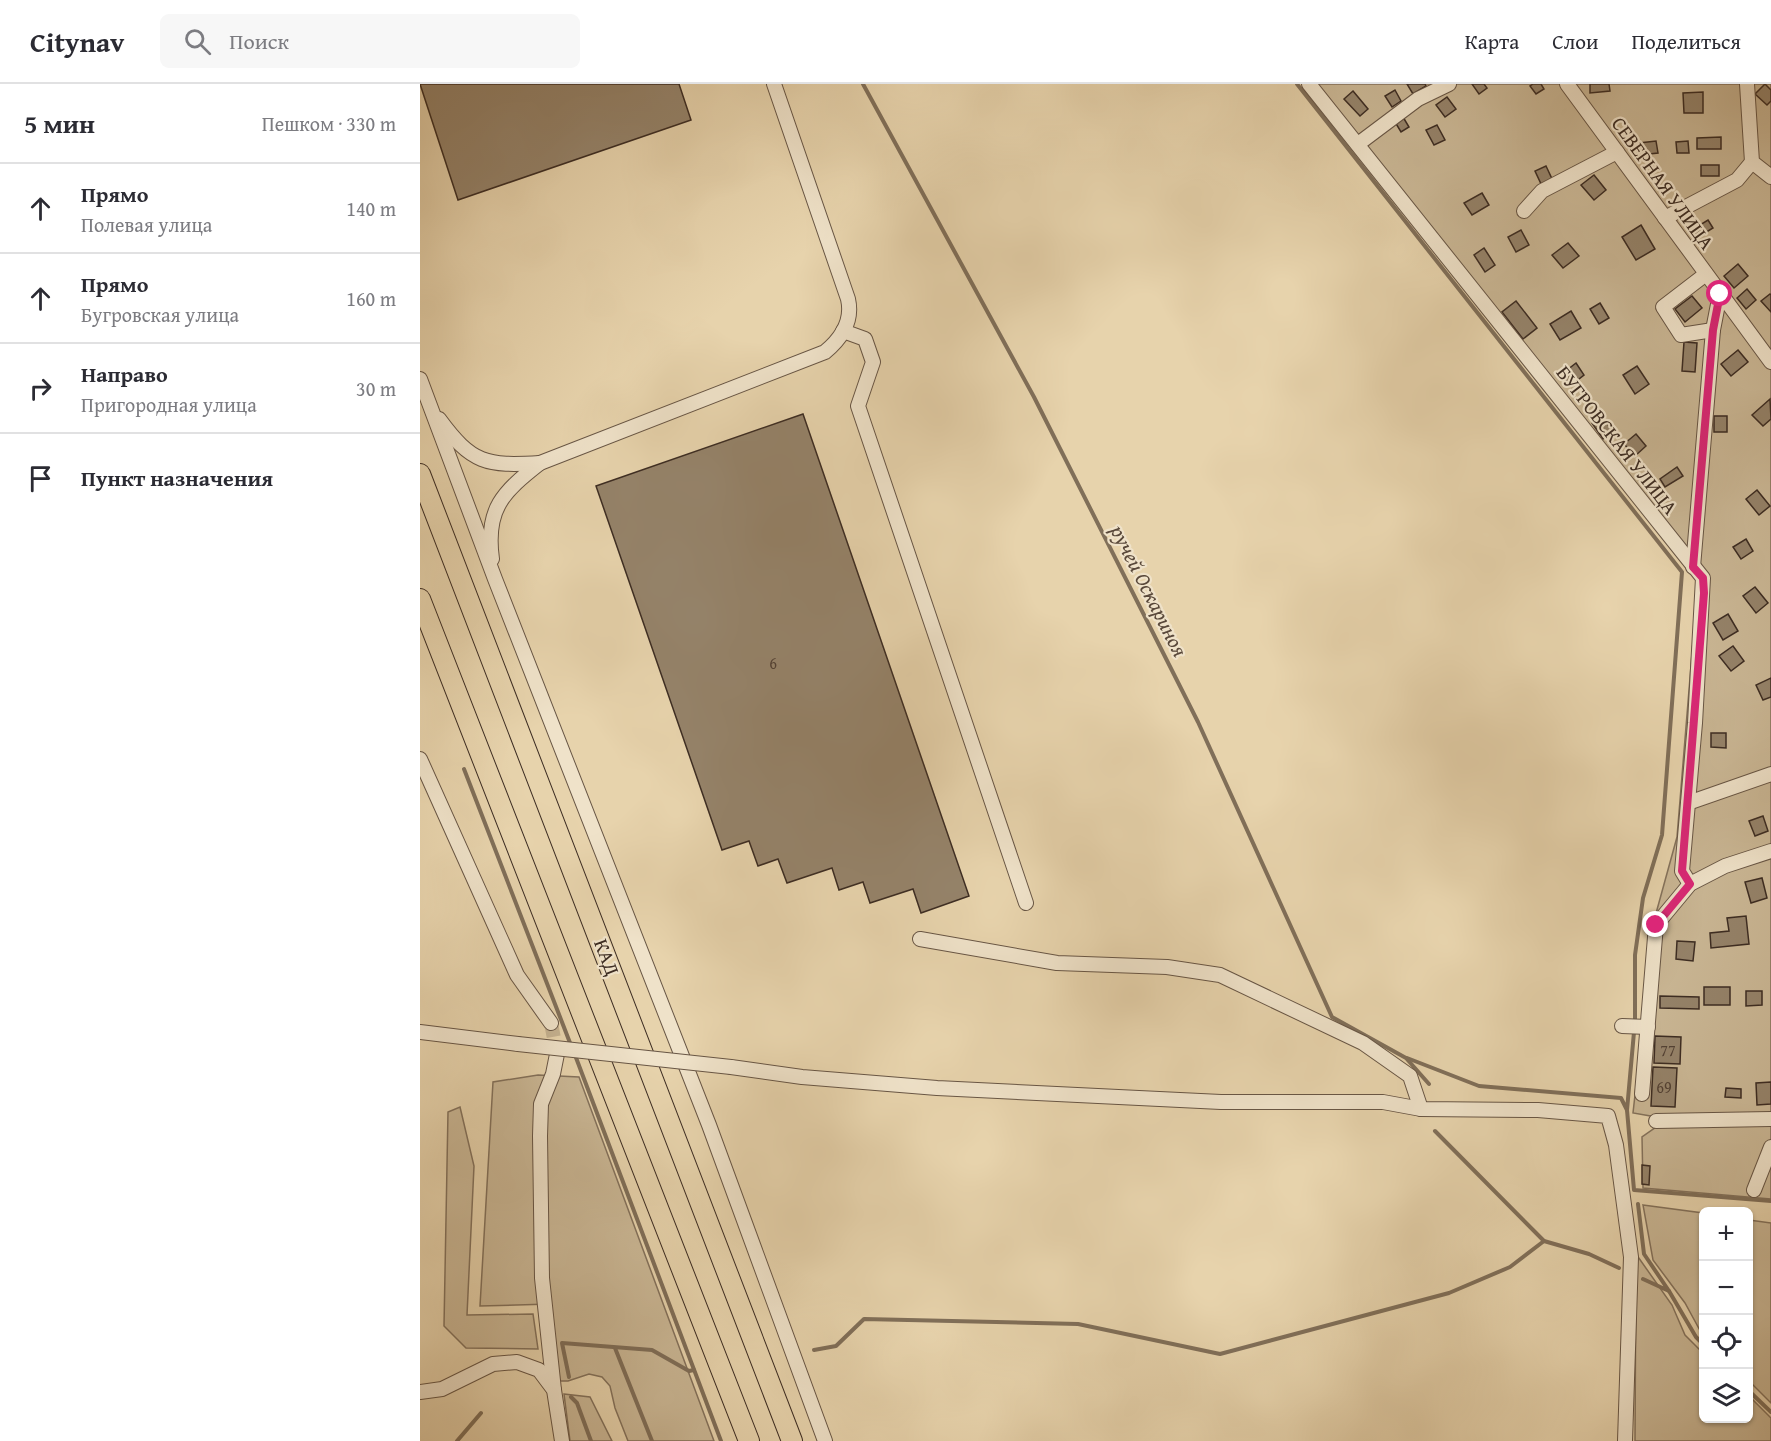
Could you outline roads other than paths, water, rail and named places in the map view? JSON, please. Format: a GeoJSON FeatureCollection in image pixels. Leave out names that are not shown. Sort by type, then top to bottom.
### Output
{"type":"FeatureCollection","features":[{"type":"Feature","properties":{"kind":"highway","name":"КАД"},"geometry":{"type":"LineString","coordinates":[[420,474],[792,1441]]}},
{"type":"Feature","properties":{"kind":"highway"},"geometry":{"type":"LineString","coordinates":[[420,599],[749,1441]]}},
{"type":"Feature","properties":{"kind":"street"},"geometry":{"type":"LineString","coordinates":[[495,579],[491,527],[497,504],[516,482],[540,463],[825,352],[843,331],[851,311],[848,298],[774,84]]}},
{"type":"Feature","properties":{"kind":"street","name":"БУГРОВСКАЯ УЛИЦА"},"geometry":{"type":"LineString","coordinates":[[1309,84],[1703,578],[1704,593],[1682,871],[1690,884]]}},
{"type":"Feature","properties":{"kind":"street"},"geometry":{"type":"LineString","coordinates":[[1358,144],[1418,99],[1449,84]]}},
{"type":"Feature","properties":{"kind":"street","name":"СЕВЕРНАЯ УЛИЦА"},"geometry":{"type":"LineString","coordinates":[[1567,84],[1771,362]]}},
{"type":"Feature","properties":{"kind":"street"},"geometry":{"type":"LineString","coordinates":[[1665,218],[1737,180],[1752,162],[1747,84]]}},
{"type":"Feature","properties":{"kind":"street"},"geometry":{"type":"LineString","coordinates":[[1524,211],[1542,191],[1617,152]]}},
{"type":"Feature","properties":{"kind":"street"},"geometry":{"type":"LineString","coordinates":[[1752,162],[1771,177]]}},
{"type":"Feature","properties":{"kind":"street"},"geometry":{"type":"LineString","coordinates":[[1706,274],[1663,307],[1681,335],[1713,330]]}},
{"type":"Feature","properties":{"kind":"street"},"geometry":{"type":"LineString","coordinates":[[1693,567],[1713,330],[1720,294]]}},
{"type":"Feature","properties":{"kind":"street"},"geometry":{"type":"LineString","coordinates":[[843,331],[865,339],[873,362],[858,406],[1026,903]]}},
{"type":"Feature","properties":{"kind":"street"},"geometry":{"type":"LineString","coordinates":[[420,379],[495,579],[705,1114],[825,1441]]}},
{"type":"Feature","properties":{"kind":"street"},"geometry":{"type":"LineString","coordinates":[[429,405],[463,449],[484,462],[508,465],[540,463]]}},
{"type":"Feature","properties":{"kind":"street"},"geometry":{"type":"LineString","coordinates":[[420,759],[517,975],[551,1023]]}},
{"type":"Feature","properties":{"kind":"street"},"geometry":{"type":"LineString","coordinates":[[1688,803],[1771,774]]}},
{"type":"Feature","properties":{"kind":"street"},"geometry":{"type":"LineString","coordinates":[[1642,1094],[1656,925],[1690,884],[1725,866],[1771,851]]}},
{"type":"Feature","properties":{"kind":"street"},"geometry":{"type":"LineString","coordinates":[[920,939],[1057,963],[1167,967],[1220,975],[1363,1043],[1410,1076],[1421,1109]]}},
{"type":"Feature","properties":{"kind":"street"},"geometry":{"type":"LineString","coordinates":[[1622,1026],[1648,1027]]}},
{"type":"Feature","properties":{"kind":"street"},"geometry":{"type":"LineString","coordinates":[[420,1032],[802,1077],[937,1088],[1221,1102],[1383,1102],[1421,1109],[1538,1110],[1608,1116],[1616,1145],[1631,1257],[1625,1441]]}},
{"type":"Feature","properties":{"kind":"street"},"geometry":{"type":"LineString","coordinates":[[556,1054],[554,1074],[541,1104],[542,1278],[562,1441]]}},
{"type":"Feature","properties":{"kind":"street"},"geometry":{"type":"LineString","coordinates":[[1656,1121],[1771,1119]]}},
{"type":"Feature","properties":{"kind":"street"},"geometry":{"type":"LineString","coordinates":[[1754,1190],[1771,1147]]}},
{"type":"Feature","properties":{"kind":"street"},"geometry":{"type":"LineString","coordinates":[[420,1392],[442,1389],[493,1364],[517,1362],[538,1370],[554,1390]]}},
{"type":"Feature","properties":{"kind":"waterway","name":"ручей Оскариноя"},"geometry":{"type":"LineString","coordinates":[[863,84],[1034,397],[1198,722],[1332,1017],[1406,1058],[1429,1084]]}},
{"type":"Feature","properties":{"kind":"waterway"},"geometry":{"type":"LineString","coordinates":[[1297,84],[1682,572],[1662,835],[1643,898],[1635,955],[1635,1022]]}},
{"type":"Feature","properties":{"kind":"waterway"},"geometry":{"type":"LineString","coordinates":[[464,769],[572,1048]]}},
{"type":"Feature","properties":{"kind":"waterway"},"geometry":{"type":"LineString","coordinates":[[1407,1058],[1479,1086],[1621,1098],[1627,1110],[1634,1032]]}},
{"type":"Feature","properties":{"kind":"waterway"},"geometry":{"type":"LineString","coordinates":[[575,1055],[721,1441]]}},
{"type":"Feature","properties":{"kind":"waterway"},"geometry":{"type":"LineString","coordinates":[[1627,1110],[1634,1190],[1771,1201]]}},
{"type":"Feature","properties":{"kind":"waterway","name":"ручей Оскариноя"},"geometry":{"type":"LineString","coordinates":[[1435,1131],[1544,1241],[1589,1254],[1619,1268]]}},
{"type":"Feature","properties":{"kind":"waterway","name":"ручей Оскариноя"},"geometry":{"type":"LineString","coordinates":[[1638,1204],[1644,1254],[1669,1291],[1643,1279]]}},
{"type":"Feature","properties":{"kind":"waterway"},"geometry":{"type":"LineString","coordinates":[[814,1350],[836,1346],[864,1319],[1078,1324],[1220,1354],[1449,1293],[1510,1267],[1544,1241]]}},
{"type":"Feature","properties":{"kind":"waterway","name":"ручей Оскариноя"},"geometry":{"type":"LineString","coordinates":[[1669,1291],[1699,1340]]}},
{"type":"Feature","properties":{"kind":"waterway"},"geometry":{"type":"LineString","coordinates":[[569,1377],[562,1343],[652,1350],[689,1371],[694,1370]]}},
{"type":"Feature","properties":{"kind":"waterway"},"geometry":{"type":"LineString","coordinates":[[615,1348],[652,1441]]}},
{"type":"Feature","properties":{"kind":"waterway","name":"ручей Оскариноя"},"geometry":{"type":"LineString","coordinates":[[1753,1395],[1771,1412]]}},
{"type":"Feature","properties":{"kind":"waterway"},"geometry":{"type":"LineString","coordinates":[[571,1397],[577,1403],[591,1441]]}},
{"type":"Feature","properties":{"kind":"waterway"},"geometry":{"type":"LineString","coordinates":[[457,1441],[481,1413]]}},
{"type":"Feature","properties":{"kind":"tunnel"},"geometry":{"type":"LineString","coordinates":[[551,1023],[557,1054]]}}]}
